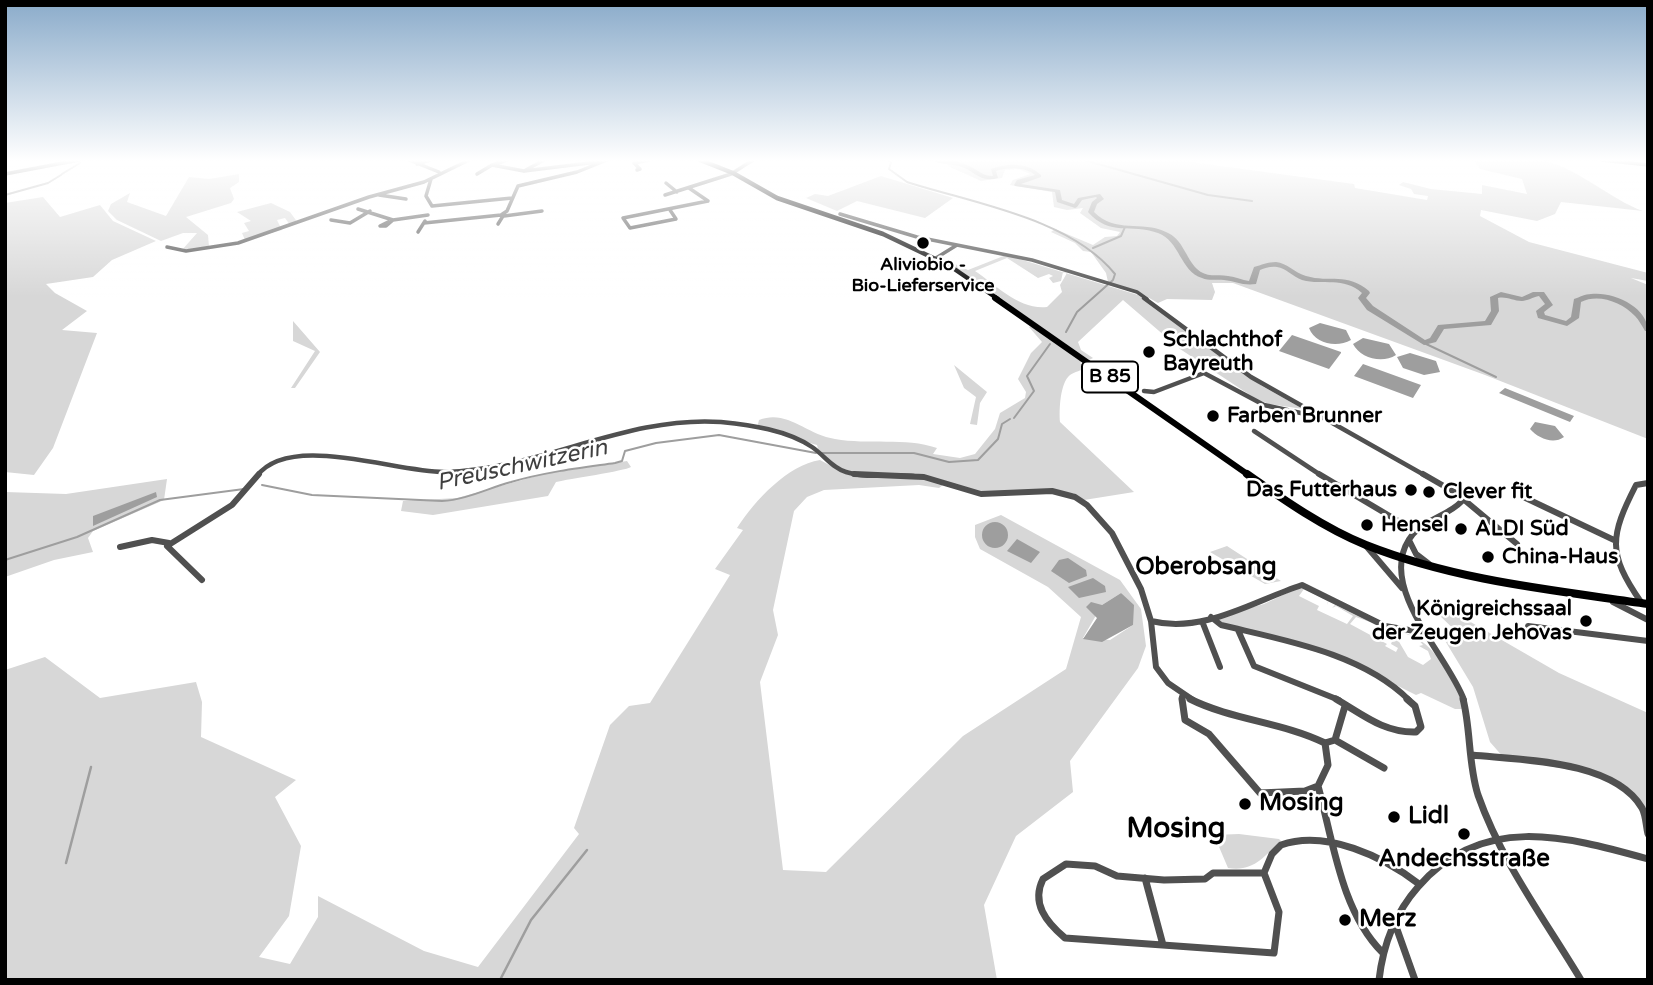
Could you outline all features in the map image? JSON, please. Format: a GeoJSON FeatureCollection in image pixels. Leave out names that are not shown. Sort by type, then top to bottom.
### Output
{"type":"FeatureCollection","features":[{"type":"Feature","properties":{"kind":"main road","name":"B 85"},"geometry":{"type":"LineString","coordinates":[[803,206],[883,234],[936,258],[986,290],[1283,500],[1365,545],[1439,570],[1507,586],[1646,605]]}},
{"type":"Feature","properties":{"kind":"street"},"geometry":{"type":"LineString","coordinates":[[167,247],[181,251],[200,249],[300,225],[347,206]]}},
{"type":"Feature","properties":{"kind":"street"},"geometry":{"type":"LineString","coordinates":[[418,232],[432,206]]}},
{"type":"Feature","properties":{"kind":"street"},"geometry":{"type":"LineString","coordinates":[[498,224],[509,206]]}},
{"type":"Feature","properties":{"kind":"street"},"geometry":{"type":"LineString","coordinates":[[670,209],[677,219],[630,228],[623,218],[684,206]]}},
{"type":"Feature","properties":{"kind":"street"},"geometry":{"type":"LineString","coordinates":[[358,209],[393,219]]}},
{"type":"Feature","properties":{"kind":"street"},"geometry":{"type":"LineString","coordinates":[[331,220],[350,223],[370,211]]}},
{"type":"Feature","properties":{"kind":"street"},"geometry":{"type":"LineString","coordinates":[[424,223],[542,211]]}},
{"type":"Feature","properties":{"kind":"street"},"geometry":{"type":"LineString","coordinates":[[839,214],[897,232],[1053,266],[1120,286],[1143,296],[1251,377],[1438,483],[1483,513],[1517,544]]}},
{"type":"Feature","properties":{"kind":"street"},"geometry":{"type":"LineString","coordinates":[[388,222],[428,215]]}},
{"type":"Feature","properties":{"kind":"street"},"geometry":{"type":"LineString","coordinates":[[936,258],[957,245]]}},
{"type":"Feature","properties":{"kind":"street"},"geometry":{"type":"LineString","coordinates":[[1144,391],[1154,392],[1203,373],[1264,404],[1320,418]]}},
{"type":"Feature","properties":{"kind":"street"},"geometry":{"type":"LineString","coordinates":[[120,547],[152,540],[169,543],[240,499],[273,461],[295,456],[429,471],[466,470],[663,427],[715,421],[787,436],[817,453],[831,466],[847,472],[918,476],[982,494],[1056,491],[1073,495],[1089,504],[1100,516],[1135,576],[1151,621],[1151,659],[1160,674],[1182,697],[1213,709],[1288,726],[1325,743],[1335,740],[1384,768]]}},
{"type":"Feature","properties":{"kind":"street"},"geometry":{"type":"LineString","coordinates":[[1254,431],[1342,489],[1415,531]]}},
{"type":"Feature","properties":{"kind":"street"},"geometry":{"type":"LineString","coordinates":[[1648,483],[1636,485],[1617,523],[1614,540],[1628,579],[1646,605],[1639,609],[1648,620]]}},
{"type":"Feature","properties":{"kind":"street"},"geometry":{"type":"LineString","coordinates":[[1515,493],[1614,540]]}},
{"type":"Feature","properties":{"kind":"street"},"geometry":{"type":"LineString","coordinates":[[1405,593],[1401,575],[1402,558],[1409,540],[1415,531],[1462,501]]}},
{"type":"Feature","properties":{"kind":"street"},"geometry":{"type":"LineString","coordinates":[[1409,540],[1416,554],[1439,570]]}},
{"type":"Feature","properties":{"kind":"street"},"geometry":{"type":"LineString","coordinates":[[169,543],[167,548],[202,580]]}},
{"type":"Feature","properties":{"kind":"street"},"geometry":{"type":"LineString","coordinates":[[1365,545],[1386,566],[1405,593],[1458,685],[1472,730],[1477,790],[1497,836],[1581,980]]}},
{"type":"Feature","properties":{"kind":"street"},"geometry":{"type":"LineString","coordinates":[[1151,621],[1166,625],[1202,621],[1252,607],[1269,596],[1302,584],[1385,626],[1427,632]]}},
{"type":"Feature","properties":{"kind":"street"},"geometry":{"type":"LineString","coordinates":[[1606,600],[1648,620]]}},
{"type":"Feature","properties":{"kind":"street"},"geometry":{"type":"LineString","coordinates":[[1211,617],[1221,625],[1238,629],[1304,646],[1375,676],[1413,703],[1421,727],[1416,732],[1399,732],[1345,706],[1325,693],[1254,666],[1238,629]]}},
{"type":"Feature","properties":{"kind":"street"},"geometry":{"type":"LineString","coordinates":[[1202,621],[1220,667]]}},
{"type":"Feature","properties":{"kind":"street"},"geometry":{"type":"LineString","coordinates":[[1528,626],[1648,641]]}},
{"type":"Feature","properties":{"kind":"street"},"geometry":{"type":"LineString","coordinates":[[1182,697],[1185,720],[1209,734],[1260,793],[1305,791],[1318,786]]}},
{"type":"Feature","properties":{"kind":"street"},"geometry":{"type":"LineString","coordinates":[[1335,740],[1345,706]]}},
{"type":"Feature","properties":{"kind":"street"},"geometry":{"type":"LineString","coordinates":[[1325,743],[1328,765],[1318,786],[1353,907],[1365,934],[1382,952]]}},
{"type":"Feature","properties":{"kind":"street"},"geometry":{"type":"LineString","coordinates":[[1472,755],[1548,763],[1593,774],[1622,785],[1643,808],[1648,834]]}},
{"type":"Feature","properties":{"kind":"street"},"geometry":{"type":"LineString","coordinates":[[1379,980],[1382,952],[1394,921],[1419,884],[1444,860],[1497,836],[1539,835],[1572,840],[1648,859]]}},
{"type":"Feature","properties":{"kind":"street"},"geometry":{"type":"LineString","coordinates":[[1264,873],[1213,873],[1205,878],[1145,878],[1117,876],[1095,866],[1066,864],[1054,867],[1040,880],[1038,899],[1049,926],[1065,938],[1274,953],[1282,918],[1264,873],[1269,858],[1281,845],[1302,841],[1336,846],[1380,858],[1419,884]]}},
{"type":"Feature","properties":{"kind":"street"},"geometry":{"type":"LineString","coordinates":[[1145,878],[1163,945]]}},
{"type":"Feature","properties":{"kind":"street"},"geometry":{"type":"LineString","coordinates":[[1394,921],[1415,980]]}},
{"type":"Feature","properties":{"kind":"shaded area"},"geometry":{"type":"Polygon","coordinates":[[[5,206],[51,206],[60,217],[101,206],[113,221],[156,241],[112,260],[93,277],[46,284],[55,293],[87,311],[62,330],[97,333],[53,448],[34,475],[5,472],[5,206]]]}},
{"type":"Feature","properties":{"kind":"shaded area"},"geometry":{"type":"Polygon","coordinates":[[[110,206],[138,206],[166,216],[172,206],[221,206],[186,217],[208,235],[209,247],[182,250],[197,233],[183,233],[161,241],[117,220],[108,211],[110,206]]]}},
{"type":"Feature","properties":{"kind":"shaded area"},"geometry":{"type":"Polygon","coordinates":[[[260,206],[277,206],[290,212],[298,223],[290,225],[285,218],[277,220],[282,230],[245,240],[242,233],[249,231],[244,223],[251,221],[237,212],[260,206]]]}},
{"type":"Feature","properties":{"kind":"shaded area"},"geometry":{"type":"Polygon","coordinates":[[[825,206],[847,206],[837,211],[825,206]]]}},
{"type":"Feature","properties":{"kind":"shaded area"},"geometry":{"type":"Polygon","coordinates":[[[877,206],[942,206],[925,218],[877,206]]]}},
{"type":"Feature","properties":{"kind":"shaded area"},"geometry":{"type":"Polygon","coordinates":[[[1559,206],[1555,214],[1537,221],[1481,210],[1480,216],[1529,242],[1648,273],[1648,281],[1631,278],[1648,285],[1648,439],[1485,375],[1233,283],[1212,283],[1215,292],[1212,300],[1167,299],[1158,303],[1137,291],[1108,282],[1106,273],[1091,252],[1083,251],[1075,243],[1051,232],[1055,229],[1093,245],[1105,237],[1117,236],[1120,232],[1101,228],[1080,213],[1083,208],[1067,210],[1054,207],[1559,206]]]}},
{"type":"Feature","properties":{"kind":"shaded area"},"geometry":{"type":"Polygon","coordinates":[[[1597,206],[1631,206],[1643,211],[1597,206]]]}},
{"type":"Feature","properties":{"kind":"shaded area"},"geometry":{"type":"Polygon","coordinates":[[[1006,255],[1063,272],[1061,281],[1053,283],[1049,278],[1053,276],[1049,274],[1038,278],[1007,258],[975,271],[1017,301],[1037,307],[1047,307],[1062,292],[1060,285],[1067,273],[1138,295],[1262,386],[1303,409],[1269,404],[1256,399],[1180,349],[1123,300],[1078,342],[1081,350],[1093,358],[1089,360],[942,258],[968,270],[1006,255]]]}},
{"type":"Feature","properties":{"kind":"shaded area"},"geometry":{"type":"Polygon","coordinates":[[[293,321],[320,352],[295,388],[291,388],[315,351],[293,341],[293,321]]]}},
{"type":"Feature","properties":{"kind":"shaded area"},"geometry":{"type":"Polygon","coordinates":[[[1320,323],[1346,330],[1351,340],[1339,344],[1321,341],[1309,328],[1320,323]]]}},
{"type":"Feature","properties":{"kind":"shaded area"},"geometry":{"type":"Polygon","coordinates":[[[1033,325],[1084,361],[1080,363],[1087,368],[1072,374],[1064,384],[1060,422],[1134,492],[1084,500],[1073,493],[981,493],[919,474],[846,470],[823,457],[817,445],[757,428],[759,420],[778,418],[835,439],[925,445],[937,448],[933,454],[960,458],[975,454],[995,429],[1000,413],[1025,398],[1026,392],[1018,379],[1031,353],[1042,342],[1029,327],[1033,325]]]}},
{"type":"Feature","properties":{"kind":"shaded area"},"geometry":{"type":"Polygon","coordinates":[[[1292,335],[1341,353],[1329,369],[1279,351],[1292,335]]]}},
{"type":"Feature","properties":{"kind":"shaded area"},"geometry":{"type":"Polygon","coordinates":[[[1363,338],[1389,344],[1396,355],[1384,359],[1366,356],[1353,344],[1363,338]]]}},
{"type":"Feature","properties":{"kind":"shaded area"},"geometry":{"type":"Polygon","coordinates":[[[1410,353],[1436,361],[1440,372],[1424,375],[1403,368],[1397,357],[1410,353]]]}},
{"type":"Feature","properties":{"kind":"shaded area"},"geometry":{"type":"Polygon","coordinates":[[[1363,364],[1421,385],[1413,398],[1354,376],[1363,364]]]}},
{"type":"Feature","properties":{"kind":"shaded area"},"geometry":{"type":"Polygon","coordinates":[[[954,365],[987,392],[980,403],[977,425],[970,424],[976,397],[964,388],[954,365]]]}},
{"type":"Feature","properties":{"kind":"shaded area"},"geometry":{"type":"Polygon","coordinates":[[[1505,388],[1574,416],[1570,422],[1499,393],[1505,388]]]}},
{"type":"Feature","properties":{"kind":"shaded area"},"geometry":{"type":"Polygon","coordinates":[[[1535,422],[1555,426],[1564,437],[1555,440],[1541,438],[1530,429],[1535,422]]]}},
{"type":"Feature","properties":{"kind":"shaded area"},"geometry":{"type":"Polygon","coordinates":[[[820,460],[846,474],[917,477],[943,485],[939,488],[919,485],[824,490],[807,497],[794,511],[773,610],[778,635],[760,682],[783,870],[826,872],[963,736],[1066,669],[1081,617],[1048,587],[980,549],[975,537],[975,525],[1001,515],[1120,580],[1141,609],[1146,646],[1138,668],[1070,761],[1073,792],[1016,836],[984,905],[997,980],[5,980],[5,670],[45,657],[100,698],[196,682],[202,702],[201,737],[296,780],[275,797],[301,846],[289,916],[259,957],[290,964],[318,917],[318,896],[424,951],[478,967],[579,834],[574,828],[610,725],[629,706],[650,703],[730,575],[715,569],[743,530],[737,528],[773,485],[808,463],[820,460]],[[1121,593],[1102,605],[1083,638],[1110,640],[1133,625],[1121,593]]]}},
{"type":"Feature","properties":{"kind":"shaded area"},"geometry":{"type":"Polygon","coordinates":[[[627,461],[631,467],[627,469],[556,482],[548,496],[433,515],[401,511],[403,501],[457,498],[544,474],[627,461]]]}},
{"type":"Feature","properties":{"kind":"shaded area"},"geometry":{"type":"Polygon","coordinates":[[[167,479],[164,500],[93,531],[88,538],[93,552],[54,560],[5,577],[5,492],[66,494],[167,479]]]}},
{"type":"Feature","properties":{"kind":"shaded area"},"geometry":{"type":"Polygon","coordinates":[[[156,492],[157,497],[93,526],[93,516],[156,492]]]}},
{"type":"Feature","properties":{"kind":"shaded area"},"geometry":{"type":"Polygon","coordinates":[[[995,522],[1004,526],[1008,535],[1004,544],[995,548],[986,544],[982,535],[986,526],[995,522]]]}},
{"type":"Feature","properties":{"kind":"shaded area"},"geometry":{"type":"Polygon","coordinates":[[[1017,539],[1040,552],[1031,563],[1007,551],[1017,539]]]}},
{"type":"Feature","properties":{"kind":"shaded area"},"geometry":{"type":"Polygon","coordinates":[[[1227,546],[1281,581],[1265,584],[1210,552],[1227,546]]]}},
{"type":"Feature","properties":{"kind":"shaded area"},"geometry":{"type":"Polygon","coordinates":[[[1068,558],[1086,570],[1087,576],[1069,583],[1051,571],[1059,560],[1068,558]]]}},
{"type":"Feature","properties":{"kind":"shaded area"},"geometry":{"type":"Polygon","coordinates":[[[1093,578],[1105,586],[1106,592],[1079,598],[1068,587],[1093,578]]]}},
{"type":"Feature","properties":{"kind":"shaded area"},"geometry":{"type":"Polygon","coordinates":[[[1300,587],[1329,600],[1327,605],[1328,601],[1304,589],[1299,596],[1319,606],[1317,610],[1347,624],[1353,616],[1336,606],[1332,608],[1335,605],[1370,622],[1356,617],[1350,624],[1387,644],[1385,646],[1396,652],[1398,648],[1391,644],[1393,639],[1398,640],[1408,657],[1423,665],[1431,659],[1428,651],[1419,646],[1423,645],[1418,639],[1426,644],[1449,675],[1467,709],[1455,709],[1421,693],[1416,695],[1350,662],[1222,624],[1216,617],[1264,604],[1300,587]]]}},
{"type":"Feature","properties":{"kind":"shaded area"},"geometry":{"type":"Polygon","coordinates":[[[1121,593],[1134,605],[1133,625],[1102,642],[1083,639],[1097,618],[1086,607],[1091,602],[1102,605],[1121,593]]]}},
{"type":"Feature","properties":{"kind":"shaded area"},"geometry":{"type":"Polygon","coordinates":[[[1455,613],[1559,673],[1648,713],[1648,834],[1643,808],[1633,795],[1593,774],[1504,758],[1490,742],[1473,687],[1444,639],[1462,637],[1439,615],[1455,613]]]}},
{"type":"Feature","properties":{"kind":"shaded area"},"geometry":{"type":"Polygon","coordinates":[[[1239,834],[1281,841],[1251,865],[1245,868],[1228,868],[1214,835],[1239,834]]]}},
{"type":"Feature","properties":{"kind":"waterway","name":"Preuschwitzerin"},"geometry":{"type":"LineString","coordinates":[[990,206],[1047,226],[1073,239],[1096,255],[1115,274],[1113,280],[1077,312],[1066,332]]}},
{"type":"Feature","properties":{"kind":"waterway"},"geometry":{"type":"LineString","coordinates":[[1093,206],[1091,212],[1108,225],[1151,229],[1171,237],[1194,270],[1205,277],[1249,283],[1253,282],[1257,269],[1274,264],[1308,279],[1353,283],[1366,293],[1362,298],[1370,308],[1424,343],[1433,340],[1441,327],[1488,323],[1495,311],[1494,297],[1501,294],[1523,299],[1533,294],[1541,294],[1549,305],[1540,311],[1541,316],[1567,324],[1575,318],[1577,301],[1592,296],[1609,298],[1639,315],[1648,329]]}},
{"type":"Feature","properties":{"kind":"waterway"},"geometry":{"type":"LineString","coordinates":[[1093,248],[1121,236],[1125,227]]}},
{"type":"Feature","properties":{"kind":"waterway"},"geometry":{"type":"LineString","coordinates":[[1424,343],[1496,377]]}},
{"type":"Feature","properties":{"kind":"waterway","name":"Preuschwitzerin"},"geometry":{"type":"LineString","coordinates":[[1014,418],[1034,391],[1027,376],[1050,344]]}},
{"type":"Feature","properties":{"kind":"waterway","name":"Preuschwitzerin"},"geometry":{"type":"LineString","coordinates":[[822,453],[914,453],[949,462],[978,460],[998,439],[1002,424],[1010,419]]}},
{"type":"Feature","properties":{"kind":"waterway","name":"Preuschwitzerin"},"geometry":{"type":"LineString","coordinates":[[262,485],[312,495],[442,501],[537,476],[615,463],[622,461],[625,451],[656,443],[719,435],[816,453]]}},
{"type":"Feature","properties":{"kind":"waterway","name":"Preuschwitzerin"},"geometry":{"type":"LineString","coordinates":[[5,560],[77,537],[160,500],[244,489]]}},
{"type":"Feature","properties":{"kind":"waterway"},"geometry":{"type":"LineString","coordinates":[[66,863],[91,767]]}},
{"type":"Feature","properties":{"kind":"waterway"},"geometry":{"type":"LineString","coordinates":[[500,980],[531,920],[587,850]]}},
{"type":"Feature","properties":{"kind":"place","name":"Aliviobio - Bio-Lieferservice"},"geometry":{"type":"Point","coordinates":[923,243]}},
{"type":"Feature","properties":{"kind":"place","name":"Schlachthof Bayreuth"},"geometry":{"type":"Point","coordinates":[1149,352]}},
{"type":"Feature","properties":{"kind":"place","name":"Farben Brunner"},"geometry":{"type":"Point","coordinates":[1213,416]}},
{"type":"Feature","properties":{"kind":"place","name":"Das Futterhaus"},"geometry":{"type":"Point","coordinates":[1411,490]}},
{"type":"Feature","properties":{"kind":"place","name":"Clever fit"},"geometry":{"type":"Point","coordinates":[1429,492]}},
{"type":"Feature","properties":{"kind":"place","name":"Hensel"},"geometry":{"type":"Point","coordinates":[1367,525]}},
{"type":"Feature","properties":{"kind":"place","name":"ALDI Süd"},"geometry":{"type":"Point","coordinates":[1461,529]}},
{"type":"Feature","properties":{"kind":"place","name":"China-Haus"},"geometry":{"type":"Point","coordinates":[1488,557]}},
{"type":"Feature","properties":{"kind":"place","name":"Königreichssaal der Zeugen Jehovas"},"geometry":{"type":"Point","coordinates":[1586,621]}},
{"type":"Feature","properties":{"kind":"place","name":"Mosing"},"geometry":{"type":"Point","coordinates":[1245,804]}},
{"type":"Feature","properties":{"kind":"place","name":"Lidl"},"geometry":{"type":"Point","coordinates":[1394,817]}},
{"type":"Feature","properties":{"kind":"place","name":"Andechsstraße"},"geometry":{"type":"Point","coordinates":[1464,834]}},
{"type":"Feature","properties":{"kind":"place","name":"Merz"},"geometry":{"type":"Point","coordinates":[1345,920]}},
{"type":"Feature","properties":{"kind":"district","name":"Oberobsang"},"geometry":{"type":"Point","coordinates":[1206,568]}},
{"type":"Feature","properties":{"kind":"district","name":"Mosing"},"geometry":{"type":"Point","coordinates":[1176,830]}}]}
